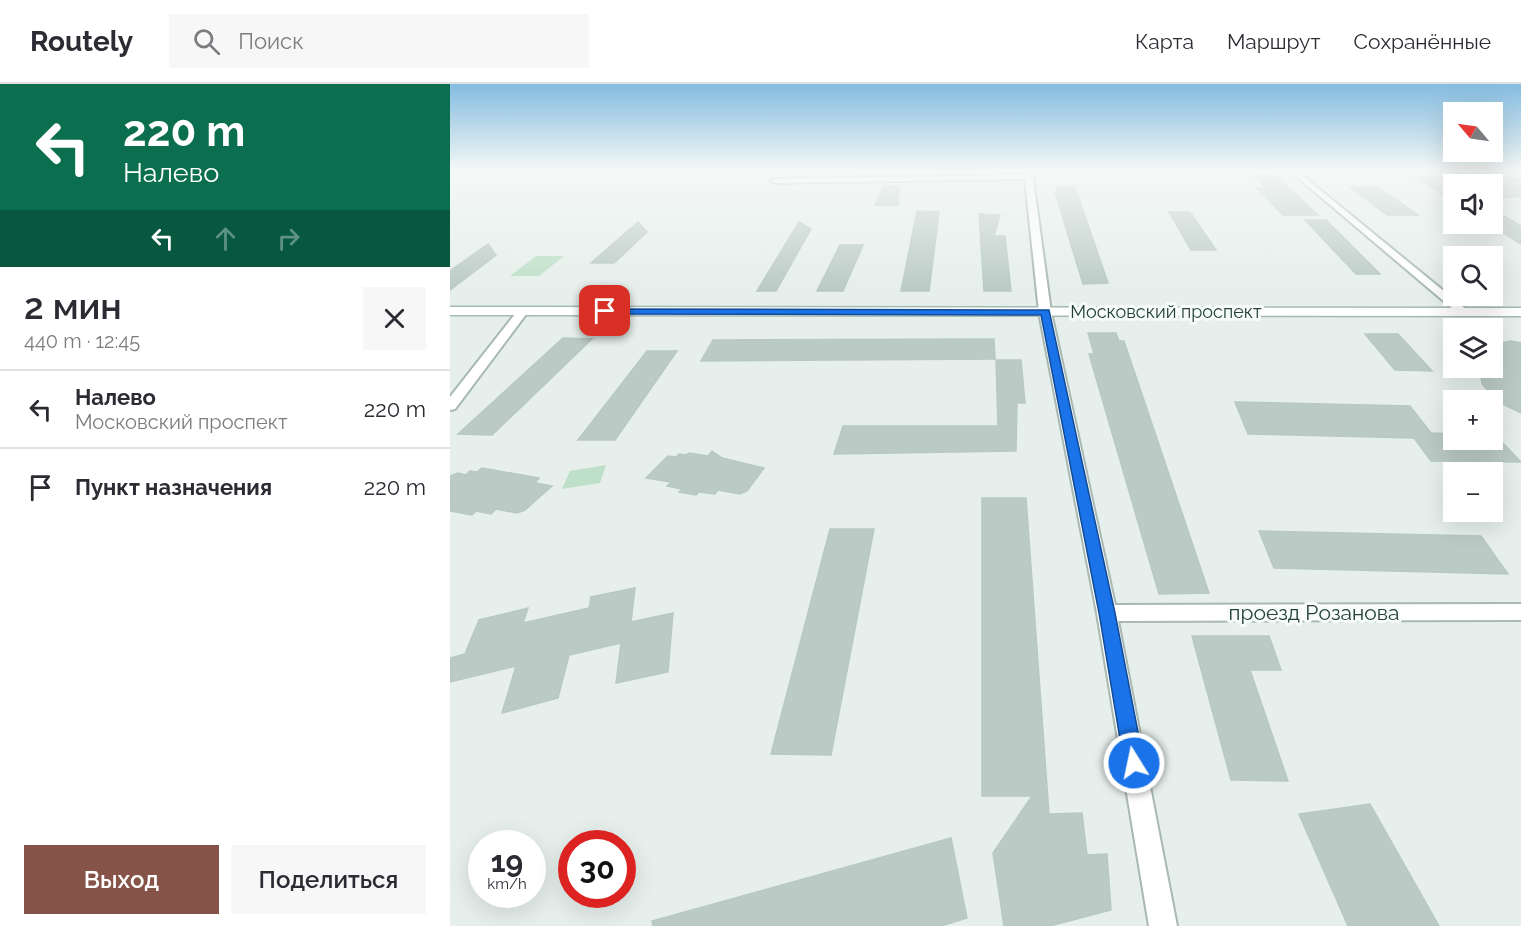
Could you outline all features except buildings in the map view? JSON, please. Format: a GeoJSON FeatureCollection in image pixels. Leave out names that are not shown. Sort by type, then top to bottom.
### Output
{"type":"FeatureCollection","features":[{"type":"Feature","properties":{"kind":"main road","name":"Московский проспект"},"geometry":{"type":"LineString","coordinates":[[450,311],[1521,312]]}},
{"type":"Feature","properties":{"kind":"street"},"geometry":{"type":"LineString","coordinates":[[1033,210],[1046,312],[1107,613],[1163,926]]}},
{"type":"Feature","properties":{"kind":"street"},"geometry":{"type":"LineString","coordinates":[[1340,210],[1463,312]]}},
{"type":"Feature","properties":{"kind":"street"},"geometry":{"type":"LineString","coordinates":[[450,406],[523,311]]}},
{"type":"Feature","properties":{"kind":"street","name":"проезд Розанова"},"geometry":{"type":"LineString","coordinates":[[1107,613],[1521,612]]}},
{"type":"Feature","properties":{"kind":"green space"},"geometry":{"type":"Polygon","coordinates":[[[536,256],[564,256],[539,276],[510,276],[536,256]]]}},
{"type":"Feature","properties":{"kind":"green space"},"geometry":{"type":"Polygon","coordinates":[[[606,465],[600,483],[562,489],[570,471],[606,465]]]}},
{"type":"Feature","properties":{"kind":"route"},"geometry":{"type":"LineString","coordinates":[[605,311],[1046,312],[1107,613],[1134,763]]}}]}
